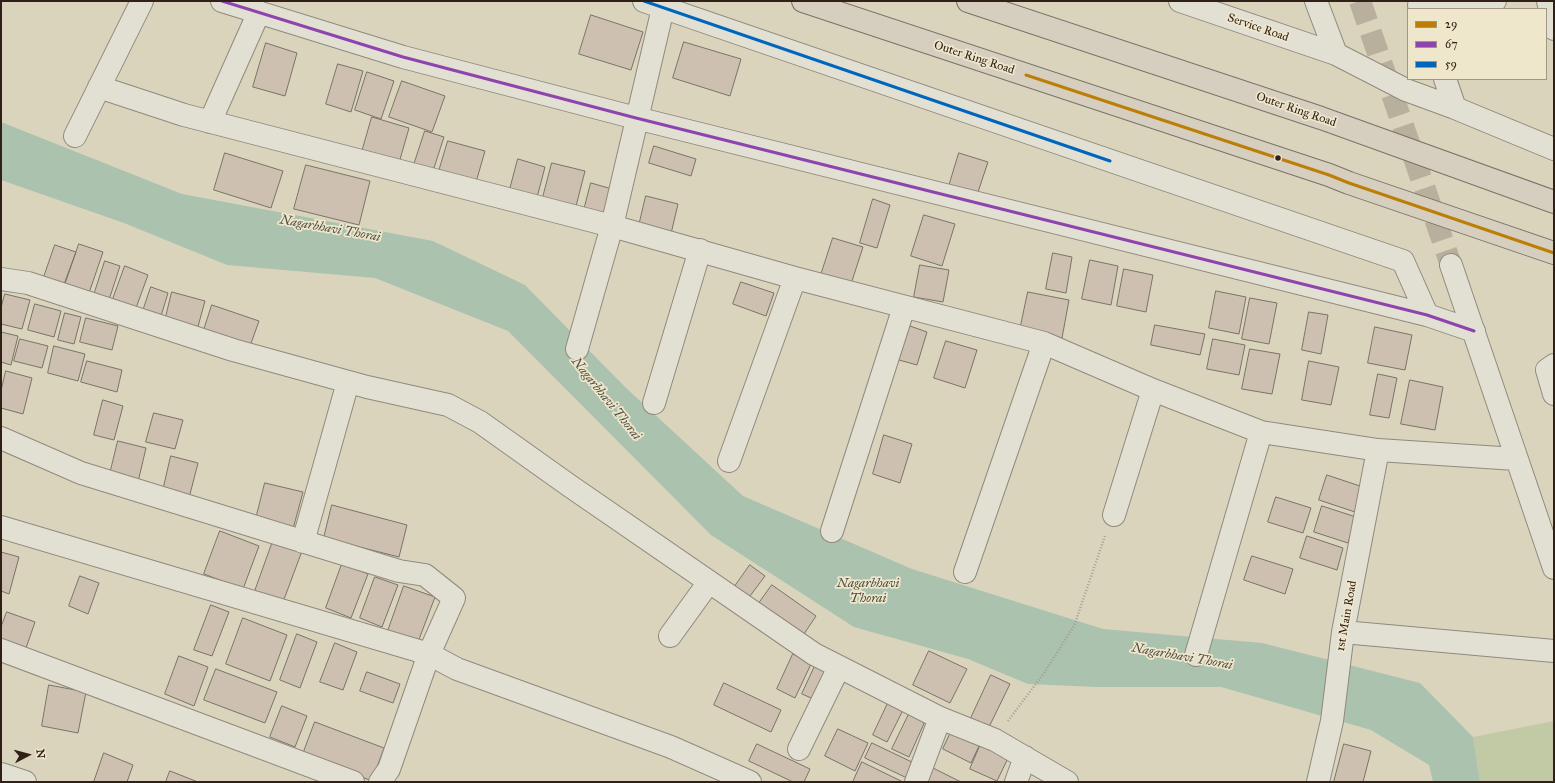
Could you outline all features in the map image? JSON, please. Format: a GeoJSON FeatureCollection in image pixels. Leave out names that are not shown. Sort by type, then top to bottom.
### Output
{"type":"FeatureCollection","features":[{"type":"Feature","properties":{"kind":"highway","name":"Outer Ring Road"},"geometry":{"type":"LineString","coordinates":[[803,1],[1329,175],[1371,191],[1554,253]]}},
{"type":"Feature","properties":{"kind":"highway","name":"Outer Ring Road"},"geometry":{"type":"LineString","coordinates":[[968,1],[1322,118],[1554,202]]}},
{"type":"Feature","properties":{"kind":"street"},"geometry":{"type":"LineString","coordinates":[[75,136],[142,1]]}},
{"type":"Feature","properties":{"kind":"street"},"geometry":{"type":"LineString","coordinates":[[222,1],[403,57],[636,118],[1427,315],[1474,331]]}},
{"type":"Feature","properties":{"kind":"street","name":"Service Road"},"geometry":{"type":"LineString","coordinates":[[1180,1],[1336,54],[1406,90],[1455,108],[1554,149]]}},
{"type":"Feature","properties":{"kind":"street"},"geometry":{"type":"LineString","coordinates":[[1316,1],[1336,54]]}},
{"type":"Feature","properties":{"kind":"street"},"geometry":{"type":"LineString","coordinates":[[1419,5],[1495,1]]}},
{"type":"Feature","properties":{"kind":"street"},"geometry":{"type":"LineString","coordinates":[[1548,1],[1554,29]]}},
{"type":"Feature","properties":{"kind":"street"},"geometry":{"type":"LineString","coordinates":[[577,349],[612,226],[636,118],[653,4],[1403,261],[1427,315]]}},
{"type":"Feature","properties":{"kind":"street"},"geometry":{"type":"LineString","coordinates":[[210,122],[259,12]]}},
{"type":"Feature","properties":{"kind":"street"},"geometry":{"type":"LineString","coordinates":[[1445,80],[1455,108]]}},
{"type":"Feature","properties":{"kind":"street"},"geometry":{"type":"LineString","coordinates":[[99,87],[210,122],[612,226],[795,278],[1044,343],[1153,390],[1261,432],[1378,450],[1516,459]]}},
{"type":"Feature","properties":{"kind":"street"},"geometry":{"type":"LineString","coordinates":[[654,403],[700,250]]}},
{"type":"Feature","properties":{"kind":"street"},"geometry":{"type":"LineString","coordinates":[[1452,264],[1516,459],[1554,568]]}},
{"type":"Feature","properties":{"kind":"street"},"geometry":{"type":"LineString","coordinates":[[729,461],[795,278]]}},
{"type":"Feature","properties":{"kind":"street"},"geometry":{"type":"LineString","coordinates":[[1,279],[28,283],[233,350],[348,382],[448,405],[480,422],[570,486],[814,654],[940,718],[995,740],[1067,782]]}},
{"type":"Feature","properties":{"kind":"street"},"geometry":{"type":"LineString","coordinates":[[832,531],[904,307]]}},
{"type":"Feature","properties":{"kind":"street"},"geometry":{"type":"LineString","coordinates":[[965,572],[1044,343]]}},
{"type":"Feature","properties":{"kind":"street"},"geometry":{"type":"LineString","coordinates":[[1554,365],[1547,370],[1554,394]]}},
{"type":"Feature","properties":{"kind":"street"},"geometry":{"type":"LineString","coordinates":[[303,542],[348,382]]}},
{"type":"Feature","properties":{"kind":"street"},"geometry":{"type":"LineString","coordinates":[[1114,515],[1153,390]]}},
{"type":"Feature","properties":{"kind":"street"},"geometry":{"type":"LineString","coordinates":[[1196,655],[1261,432]]}},
{"type":"Feature","properties":{"kind":"street"},"geometry":{"type":"LineString","coordinates":[[1,438],[81,473],[303,542],[399,570],[425,575],[454,598],[429,654],[389,769],[380,782]]}},
{"type":"Feature","properties":{"kind":"street","name":"1st Main Road"},"geometry":{"type":"LineString","coordinates":[[1318,782],[1332,721],[1344,632],[1378,450]]}},
{"type":"Feature","properties":{"kind":"street"},"geometry":{"type":"LineString","coordinates":[[1,527],[429,654],[457,669],[671,747],[750,782]]}},
{"type":"Feature","properties":{"kind":"street"},"geometry":{"type":"LineString","coordinates":[[670,636],[709,582]]}},
{"type":"Feature","properties":{"kind":"street"},"geometry":{"type":"LineString","coordinates":[[1344,632],[1554,651]]}},
{"type":"Feature","properties":{"kind":"street"},"geometry":{"type":"LineString","coordinates":[[1,650],[353,782]]}},
{"type":"Feature","properties":{"kind":"street"},"geometry":{"type":"LineString","coordinates":[[799,749],[839,667]]}},
{"type":"Feature","properties":{"kind":"street"},"geometry":{"type":"LineString","coordinates":[[916,782],[940,718]]}},
{"type":"Feature","properties":{"kind":"street"},"geometry":{"type":"LineString","coordinates":[[1016,782],[1025,758]]}},
{"type":"Feature","properties":{"kind":"street"},"geometry":{"type":"LineString","coordinates":[[1,774],[25,782]]}},
{"type":"Feature","properties":{"kind":"path"},"geometry":{"type":"LineString","coordinates":[[995,740],[1044,673],[1074,626],[1099,550],[1114,515]]}},
{"type":"Feature","properties":{"kind":"shaded area"},"geometry":{"type":"Polygon","coordinates":[[[1554,721],[1554,782],[1480,782],[1473,737],[1554,721]]]}},
{"type":"Feature","properties":{"kind":"water","name":"Nagarbhavi Thorai"},"geometry":{"type":"Polygon","coordinates":[[[1,122],[182,194],[433,241],[525,285],[625,387],[743,496],[912,569],[1103,629],[1262,643],[1420,683],[1473,737],[1480,782],[1433,782],[1429,765],[1371,730],[1221,687],[1095,687],[1028,684],[968,659],[854,627],[711,535],[508,331],[375,278],[227,265],[124,223],[1,180],[1,122]]]}},
{"type":"Feature","properties":{"kind":"building"},"geometry":{"type":"Polygon","coordinates":[[[591,15],[643,32],[631,70],[579,54],[591,15]]]}},
{"type":"Feature","properties":{"kind":"building"},"geometry":{"type":"Polygon","coordinates":[[[684,42],[741,59],[730,96],[673,78],[684,42]]]}},
{"type":"Feature","properties":{"kind":"building"},"geometry":{"type":"Polygon","coordinates":[[[266,43],[297,53],[285,96],[253,87],[266,43]]]}},
{"type":"Feature","properties":{"kind":"building"},"geometry":{"type":"Polygon","coordinates":[[[338,64],[363,71],[351,112],[326,104],[338,64]]]}},
{"type":"Feature","properties":{"kind":"building"},"geometry":{"type":"Polygon","coordinates":[[[367,72],[394,81],[381,119],[355,110],[367,72]]]}},
{"type":"Feature","properties":{"kind":"building"},"geometry":{"type":"Polygon","coordinates":[[[402,81],[445,96],[432,132],[389,117],[402,81]]]}},
{"type":"Feature","properties":{"kind":"building"},"geometry":{"type":"Polygon","coordinates":[[[372,117],[409,128],[397,170],[360,159],[372,117]]]}},
{"type":"Feature","properties":{"kind":"building"},"geometry":{"type":"Polygon","coordinates":[[[425,131],[444,137],[431,177],[412,171],[425,131]]]}},
{"type":"Feature","properties":{"kind":"building"},"geometry":{"type":"Polygon","coordinates":[[[448,141],[485,151],[474,189],[437,178],[448,141]]]}},
{"type":"Feature","properties":{"kind":"building"},"geometry":{"type":"Polygon","coordinates":[[[654,146],[696,159],[691,176],[649,163],[654,146]]]}},
{"type":"Feature","properties":{"kind":"building"},"geometry":{"type":"Polygon","coordinates":[[[225,153],[283,171],[271,208],[214,190],[225,153]]]}},
{"type":"Feature","properties":{"kind":"building"},"geometry":{"type":"Polygon","coordinates":[[[959,153],[988,162],[975,201],[947,193],[959,153]]]}},
{"type":"Feature","properties":{"kind":"building"},"geometry":{"type":"Polygon","coordinates":[[[518,159],[545,167],[535,205],[508,197],[518,159]]]}},
{"type":"Feature","properties":{"kind":"building"},"geometry":{"type":"Polygon","coordinates":[[[552,163],[585,171],[574,214],[541,205],[552,163]]]}},
{"type":"Feature","properties":{"kind":"building"},"geometry":{"type":"Polygon","coordinates":[[[306,165],[370,181],[359,225],[294,209],[306,165]]]}},
{"type":"Feature","properties":{"kind":"building"},"geometry":{"type":"Polygon","coordinates":[[[591,183],[612,189],[604,219],[583,214],[591,183]]]}},
{"type":"Feature","properties":{"kind":"building"},"geometry":{"type":"Polygon","coordinates":[[[646,196],[678,204],[670,238],[638,230],[646,196]]]}},
{"type":"Feature","properties":{"kind":"building"},"geometry":{"type":"Polygon","coordinates":[[[873,199],[890,205],[877,248],[860,243],[873,199]]]}},
{"type":"Feature","properties":{"kind":"building"},"geometry":{"type":"Polygon","coordinates":[[[924,215],[955,224],[942,266],[911,256],[924,215]]]}},
{"type":"Feature","properties":{"kind":"building"},"geometry":{"type":"Polygon","coordinates":[[[833,238],[863,247],[851,284],[821,275],[833,238]]]}},
{"type":"Feature","properties":{"kind":"building"},"geometry":{"type":"Polygon","coordinates":[[[79,244],[103,252],[89,293],[65,285],[79,244]]]}},
{"type":"Feature","properties":{"kind":"building"},"geometry":{"type":"Polygon","coordinates":[[[55,245],[76,252],[63,287],[43,280],[55,245]]]}},
{"type":"Feature","properties":{"kind":"building"},"geometry":{"type":"Polygon","coordinates":[[[1053,253],[1072,257],[1066,293],[1046,289],[1053,253]]]}},
{"type":"Feature","properties":{"kind":"building"},"geometry":{"type":"Polygon","coordinates":[[[1090,260],[1118,266],[1111,305],[1082,299],[1090,260]]]}},
{"type":"Feature","properties":{"kind":"building"},"geometry":{"type":"Polygon","coordinates":[[[105,261],[120,266],[108,303],[93,298],[105,261]]]}},
{"type":"Feature","properties":{"kind":"building"},"geometry":{"type":"Polygon","coordinates":[[[920,265],[949,270],[943,302],[914,297],[920,265]]]}},
{"type":"Feature","properties":{"kind":"building"},"geometry":{"type":"Polygon","coordinates":[[[125,266],[148,275],[136,308],[113,299],[125,266]]]}},
{"type":"Feature","properties":{"kind":"building"},"geometry":{"type":"Polygon","coordinates":[[[1124,269],[1153,275],[1146,312],[1117,306],[1124,269]]]}},
{"type":"Feature","properties":{"kind":"building"},"geometry":{"type":"Polygon","coordinates":[[[741,282],[774,293],[766,316],[733,304],[741,282]]]}},
{"type":"Feature","properties":{"kind":"building"},"geometry":{"type":"Polygon","coordinates":[[[151,287],[168,293],[161,316],[143,311],[151,287]]]}},
{"type":"Feature","properties":{"kind":"building"},"geometry":{"type":"Polygon","coordinates":[[[1216,291],[1246,297],[1239,334],[1209,328],[1216,291]]]}},
{"type":"Feature","properties":{"kind":"building"},"geometry":{"type":"Polygon","coordinates":[[[172,292],[205,301],[197,330],[165,321],[172,292]]]}},
{"type":"Feature","properties":{"kind":"building"},"geometry":{"type":"Polygon","coordinates":[[[1028,292],[1069,300],[1062,338],[1020,330],[1028,292]]]}},
{"type":"Feature","properties":{"kind":"building"},"geometry":{"type":"Polygon","coordinates":[[[5,294],[30,300],[22,329],[1,324],[1,308],[5,294]]]}},
{"type":"Feature","properties":{"kind":"building"},"geometry":{"type":"Polygon","coordinates":[[[1250,298],[1277,303],[1269,344],[1242,339],[1250,298]]]}},
{"type":"Feature","properties":{"kind":"building"},"geometry":{"type":"Polygon","coordinates":[[[35,304],[61,311],[54,337],[28,330],[35,304]]]}},
{"type":"Feature","properties":{"kind":"building"},"geometry":{"type":"Polygon","coordinates":[[[212,305],[259,321],[249,349],[203,333],[212,305]]]}},
{"type":"Feature","properties":{"kind":"building"},"geometry":{"type":"Polygon","coordinates":[[[1309,312],[1328,315],[1321,354],[1302,350],[1309,312]]]}},
{"type":"Feature","properties":{"kind":"building"},"geometry":{"type":"Polygon","coordinates":[[[65,313],[81,317],[74,344],[58,340],[65,313]]]}},
{"type":"Feature","properties":{"kind":"building"},"geometry":{"type":"Polygon","coordinates":[[[86,318],[118,326],[112,350],[80,342],[86,318]]]}},
{"type":"Feature","properties":{"kind":"building"},"geometry":{"type":"Polygon","coordinates":[[[1155,325],[1205,334],[1200,355],[1151,345],[1155,325]]]}},
{"type":"Feature","properties":{"kind":"building"},"geometry":{"type":"Polygon","coordinates":[[[910,326],[927,332],[917,365],[899,360],[910,326]]]}},
{"type":"Feature","properties":{"kind":"building"},"geometry":{"type":"Polygon","coordinates":[[[1375,327],[1412,335],[1405,370],[1368,363],[1375,327]]]}},
{"type":"Feature","properties":{"kind":"building"},"geometry":{"type":"Polygon","coordinates":[[[1,332],[18,336],[11,365],[1,362],[1,332]]]}},
{"type":"Feature","properties":{"kind":"building"},"geometry":{"type":"Polygon","coordinates":[[[20,339],[48,346],[42,368],[14,361],[20,339]]]}},
{"type":"Feature","properties":{"kind":"building"},"geometry":{"type":"Polygon","coordinates":[[[1213,339],[1245,345],[1239,375],[1207,369],[1213,339]]]}},
{"type":"Feature","properties":{"kind":"building"},"geometry":{"type":"Polygon","coordinates":[[[946,341],[977,350],[965,388],[934,378],[946,341]]]}},
{"type":"Feature","properties":{"kind":"building"},"geometry":{"type":"Polygon","coordinates":[[[54,346],[85,354],[78,381],[48,373],[54,346]]]}},
{"type":"Feature","properties":{"kind":"building"},"geometry":{"type":"Polygon","coordinates":[[[1250,349],[1280,354],[1272,394],[1242,389],[1250,349]]]}},
{"type":"Feature","properties":{"kind":"building"},"geometry":{"type":"Polygon","coordinates":[[[87,361],[122,370],[117,392],[81,382],[87,361]]]}},
{"type":"Feature","properties":{"kind":"building"},"geometry":{"type":"Polygon","coordinates":[[[1309,361],[1339,367],[1331,405],[1302,400],[1309,361]]]}},
{"type":"Feature","properties":{"kind":"building"},"geometry":{"type":"Polygon","coordinates":[[[6,371],[32,378],[23,414],[1,408],[1,391],[6,371]]]}},
{"type":"Feature","properties":{"kind":"building"},"geometry":{"type":"Polygon","coordinates":[[[1378,374],[1397,378],[1389,418],[1370,415],[1378,374]]]}},
{"type":"Feature","properties":{"kind":"building"},"geometry":{"type":"Polygon","coordinates":[[[1410,380],[1443,387],[1435,430],[1401,424],[1410,380]]]}},
{"type":"Feature","properties":{"kind":"building"},"geometry":{"type":"Polygon","coordinates":[[[103,400],[123,406],[114,440],[94,435],[103,400]]]}},
{"type":"Feature","properties":{"kind":"building"},"geometry":{"type":"Polygon","coordinates":[[[154,413],[183,420],[175,449],[146,442],[154,413]]]}},
{"type":"Feature","properties":{"kind":"building"},"geometry":{"type":"Polygon","coordinates":[[[884,435],[912,444],[900,483],[873,474],[884,435]]]}},
{"type":"Feature","properties":{"kind":"building"},"geometry":{"type":"Polygon","coordinates":[[[118,441],[146,448],[138,482],[110,474],[118,441]]]}},
{"type":"Feature","properties":{"kind":"building"},"geometry":{"type":"Polygon","coordinates":[[[171,456],[198,463],[189,498],[163,491],[171,456]]]}},
{"type":"Feature","properties":{"kind":"building"},"geometry":{"type":"Polygon","coordinates":[[[1327,475],[1366,488],[1358,513],[1319,500],[1327,475]]]}},
{"type":"Feature","properties":{"kind":"building"},"geometry":{"type":"Polygon","coordinates":[[[265,483],[303,492],[293,529],[256,519],[265,483]]]}},
{"type":"Feature","properties":{"kind":"building"},"geometry":{"type":"Polygon","coordinates":[[[1276,497],[1311,508],[1303,533],[1268,522],[1276,497]]]}},
{"type":"Feature","properties":{"kind":"building"},"geometry":{"type":"Polygon","coordinates":[[[332,505],[407,525],[399,557],[324,538],[332,505]]]}},
{"type":"Feature","properties":{"kind":"building"},"geometry":{"type":"Polygon","coordinates":[[[1322,506],[1356,517],[1348,543],[1314,532],[1322,506]]]}},
{"type":"Feature","properties":{"kind":"building"},"geometry":{"type":"Polygon","coordinates":[[[220,531],[259,546],[243,589],[204,574],[220,531]]]}},
{"type":"Feature","properties":{"kind":"building"},"geometry":{"type":"Polygon","coordinates":[[[1307,536],[1343,548],[1337,570],[1300,558],[1307,536]]]}},
{"type":"Feature","properties":{"kind":"building"},"geometry":{"type":"Polygon","coordinates":[[[273,541],[302,551],[283,602],[255,591],[273,541]]]}},
{"type":"Feature","properties":{"kind":"building"},"geometry":{"type":"Polygon","coordinates":[[[1,552],[19,557],[9,594],[1,591],[1,552]]]}},
{"type":"Feature","properties":{"kind":"building"},"geometry":{"type":"Polygon","coordinates":[[[1252,556],[1293,569],[1285,594],[1244,580],[1252,556]]]}},
{"type":"Feature","properties":{"kind":"building"},"geometry":{"type":"Polygon","coordinates":[[[342,564],[368,574],[351,618],[326,608],[342,564]]]}},
{"type":"Feature","properties":{"kind":"building"},"geometry":{"type":"Polygon","coordinates":[[[750,565],[765,576],[747,600],[733,589],[750,565]]]}},
{"type":"Feature","properties":{"kind":"building"},"geometry":{"type":"Polygon","coordinates":[[[80,576],[99,583],[88,614],[69,606],[80,576]]]}},
{"type":"Feature","properties":{"kind":"building"},"geometry":{"type":"Polygon","coordinates":[[[375,577],[398,585],[382,627],[360,618],[375,577]]]}},
{"type":"Feature","properties":{"kind":"building"},"geometry":{"type":"Polygon","coordinates":[[[772,585],[816,616],[802,637],[757,606],[772,585]]]}},
{"type":"Feature","properties":{"kind":"building"},"geometry":{"type":"Polygon","coordinates":[[[404,586],[435,597],[418,642],[388,631],[404,586]]]}},
{"type":"Feature","properties":{"kind":"building"},"geometry":{"type":"Polygon","coordinates":[[[211,605],[229,612],[212,656],[194,650],[211,605]]]}},
{"type":"Feature","properties":{"kind":"building"},"geometry":{"type":"Polygon","coordinates":[[[7,612],[35,622],[25,651],[1,642],[1,627],[7,612]]]}},
{"type":"Feature","properties":{"kind":"building"},"geometry":{"type":"Polygon","coordinates":[[[243,618],[287,635],[270,681],[226,664],[243,618]]]}},
{"type":"Feature","properties":{"kind":"building"},"geometry":{"type":"Polygon","coordinates":[[[297,634],[317,642],[300,688],[280,680],[297,634]]]}},
{"type":"Feature","properties":{"kind":"building"},"geometry":{"type":"Polygon","coordinates":[[[335,643],[357,652],[343,690],[320,682],[335,643]]]}},
{"type":"Feature","properties":{"kind":"building"},"geometry":{"type":"Polygon","coordinates":[[[929,651],[967,669],[950,703],[913,685],[929,651]]]}},
{"type":"Feature","properties":{"kind":"building"},"geometry":{"type":"Polygon","coordinates":[[[793,654],[811,664],[795,698],[777,689],[793,654]]]}},
{"type":"Feature","properties":{"kind":"building"},"geometry":{"type":"Polygon","coordinates":[[[179,656],[208,667],[194,706],[165,694],[179,656]]]}},
{"type":"Feature","properties":{"kind":"building"},"geometry":{"type":"Polygon","coordinates":[[[815,666],[831,673],[818,701],[802,694],[815,666]]]}},
{"type":"Feature","properties":{"kind":"building"},"geometry":{"type":"Polygon","coordinates":[[[216,669],[277,692],[265,723],[204,700],[216,669]]]}},
{"type":"Feature","properties":{"kind":"building"},"geometry":{"type":"Polygon","coordinates":[[[367,672],[400,684],[393,703],[360,691],[367,672]]]}},
{"type":"Feature","properties":{"kind":"building"},"geometry":{"type":"Polygon","coordinates":[[[991,675],[1010,684],[989,727],[971,718],[991,675]]]}},
{"type":"Feature","properties":{"kind":"building"},"geometry":{"type":"Polygon","coordinates":[[[724,683],[781,710],[771,732],[714,705],[724,683]]]}},
{"type":"Feature","properties":{"kind":"building"},"geometry":{"type":"Polygon","coordinates":[[[49,685],[86,692],[78,733],[42,726],[49,685]]]}},
{"type":"Feature","properties":{"kind":"building"},"geometry":{"type":"Polygon","coordinates":[[[888,703],[903,710],[887,742],[873,735],[888,703]]]}},
{"type":"Feature","properties":{"kind":"building"},"geometry":{"type":"Polygon","coordinates":[[[282,706],[307,716],[295,747],[270,737],[282,706]]]}},
{"type":"Feature","properties":{"kind":"building"},"geometry":{"type":"Polygon","coordinates":[[[910,712],[926,719],[909,757],[892,749],[910,712]]]}},
{"type":"Feature","properties":{"kind":"building"},"geometry":{"type":"Polygon","coordinates":[[[315,722],[384,748],[372,781],[303,754],[315,722]]]}},
{"type":"Feature","properties":{"kind":"building"},"geometry":{"type":"Polygon","coordinates":[[[838,729],[868,743],[855,771],[825,756],[838,729]]]}},
{"type":"Feature","properties":{"kind":"building"},"geometry":{"type":"Polygon","coordinates":[[[951,732],[979,746],[971,763],[943,749],[951,732]]]}},
{"type":"Feature","properties":{"kind":"building"},"geometry":{"type":"Polygon","coordinates":[[[872,743],[916,764],[909,779],[865,758],[872,743]]]}},
{"type":"Feature","properties":{"kind":"building"},"geometry":{"type":"Polygon","coordinates":[[[757,744],[810,769],[804,782],[793,782],[749,761],[757,744]]]}},
{"type":"Feature","properties":{"kind":"building"},"geometry":{"type":"Polygon","coordinates":[[[981,744],[1009,756],[997,781],[970,769],[981,744]]]}},
{"type":"Feature","properties":{"kind":"building"},"geometry":{"type":"Polygon","coordinates":[[[1344,744],[1371,751],[1363,782],[1334,782],[1344,744]]]}},
{"type":"Feature","properties":{"kind":"building"},"geometry":{"type":"Polygon","coordinates":[[[104,753],[133,765],[127,782],[94,782],[104,753]]]}},
{"type":"Feature","properties":{"kind":"building"},"geometry":{"type":"Polygon","coordinates":[[[862,762],[903,782],[853,782],[862,762]]]}},
{"type":"Feature","properties":{"kind":"building"},"geometry":{"type":"Polygon","coordinates":[[[929,766],[961,782],[921,782],[929,766]]]}},
{"type":"Feature","properties":{"kind":"building"},"geometry":{"type":"Polygon","coordinates":[[[170,771],[198,782],[166,782],[170,771]]]}},
{"type":"Feature","properties":{"kind":"tunnel"},"geometry":{"type":"LineString","coordinates":[[1360,1],[1451,265]]}},
{"type":"Feature","properties":{"kind":"transit line","name":"67"},"geometry":{"type":"LineString","coordinates":[[222,1],[403,57],[636,118],[1427,315],[1474,331]]}},
{"type":"Feature","properties":{"kind":"transit line","name":"59"},"geometry":{"type":"LineString","coordinates":[[644,1],[1110,161]]}},
{"type":"Feature","properties":{"kind":"transit line","name":"29"},"geometry":{"type":"LineString","coordinates":[[1026,75],[1329,175],[1554,253]]}}]}
